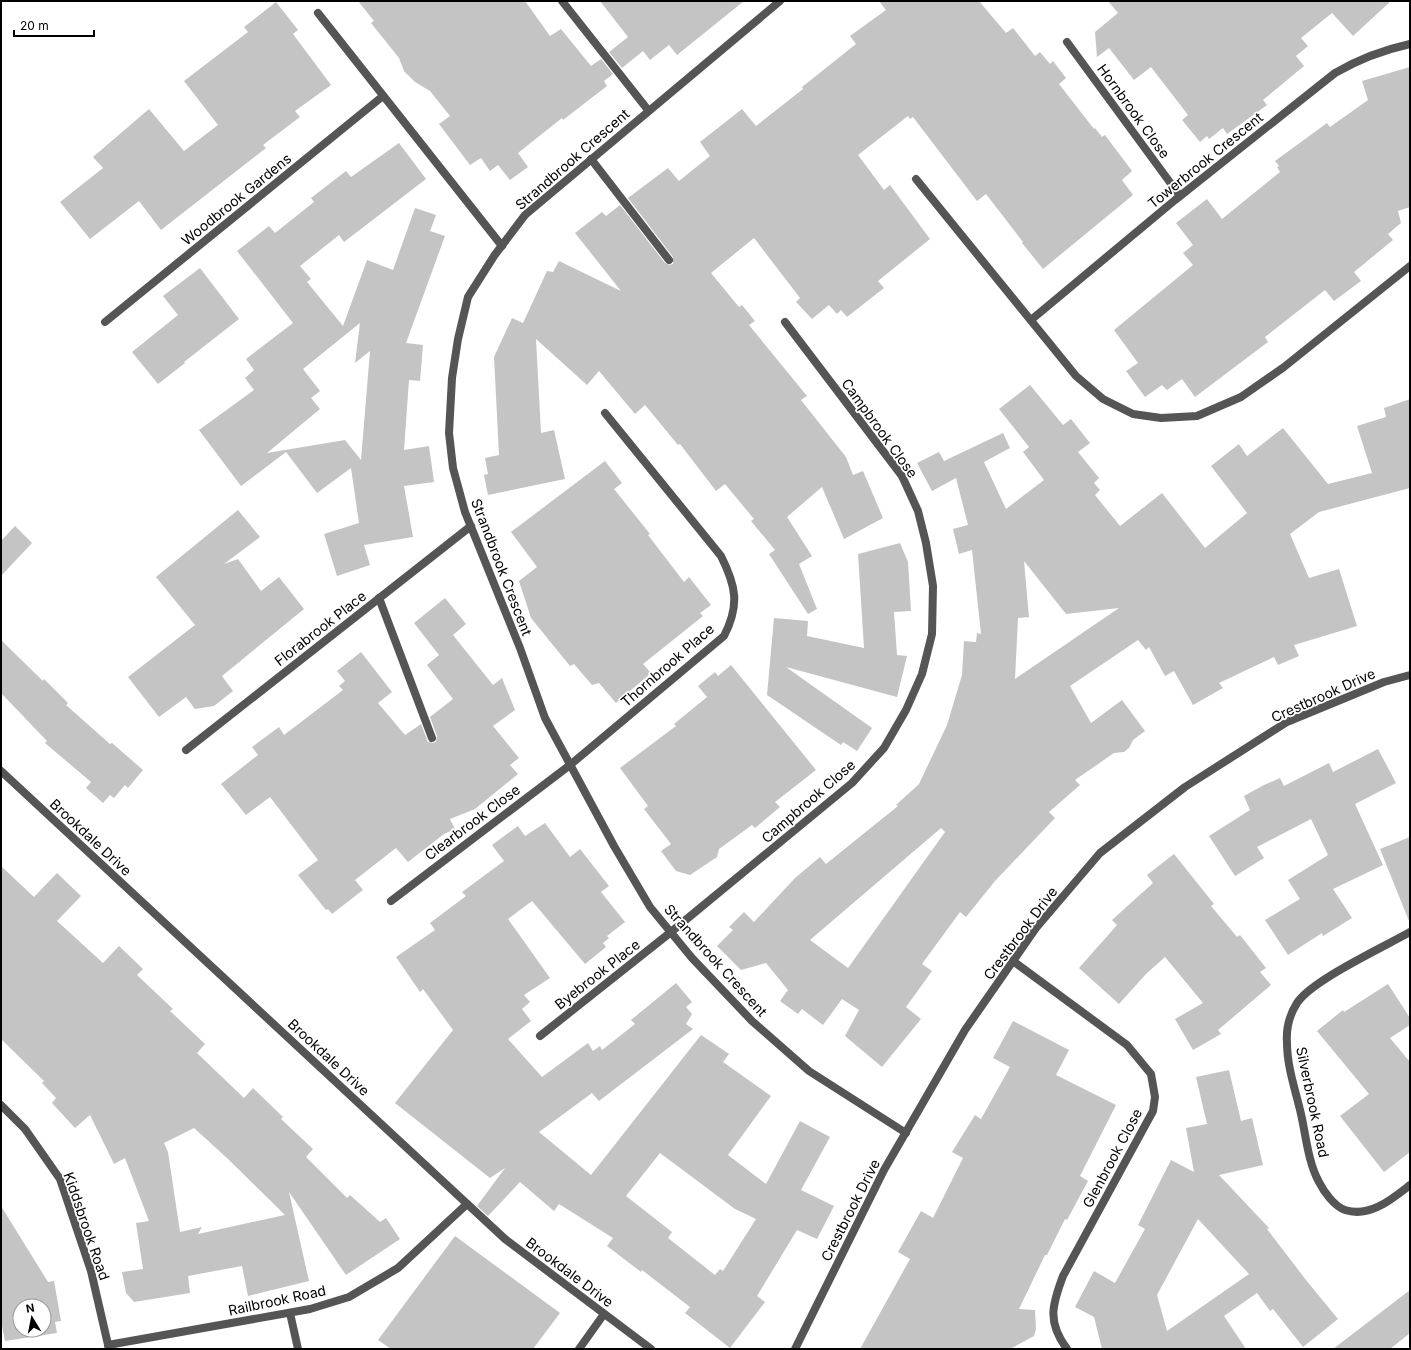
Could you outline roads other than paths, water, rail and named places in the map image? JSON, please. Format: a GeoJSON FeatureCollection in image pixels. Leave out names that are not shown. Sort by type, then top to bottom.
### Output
{"type":"FeatureCollection","features":[{"type":"Feature","properties":{"kind":"street"},"geometry":{"type":"LineString","coordinates":[[562,1],[648,110]]}},
{"type":"Feature","properties":{"kind":"street","name":"Strandbrook Crescent"},"geometry":{"type":"LineString","coordinates":[[780,1],[648,110],[525,215],[502,246],[468,297],[458,339],[452,378],[449,433],[452,468],[471,526],[520,648],[545,718],[614,846],[650,906],[692,958],[752,1021],[804,1066],[906,1133]]}},
{"type":"Feature","properties":{"kind":"street"},"geometry":{"type":"LineString","coordinates":[[318,13],[502,246]]}},
{"type":"Feature","properties":{"kind":"street","name":"Hornbrook Close"},"geometry":{"type":"LineString","coordinates":[[1066,42],[1180,196]]}},
{"type":"Feature","properties":{"kind":"street","name":"Towerbrook Crescent"},"geometry":{"type":"LineString","coordinates":[[1030,320],[1180,196],[1335,73],[1357,60],[1410,44]]}},
{"type":"Feature","properties":{"kind":"street","name":"Woodbrook Gardens"},"geometry":{"type":"LineString","coordinates":[[105,322],[383,96]]}},
{"type":"Feature","properties":{"kind":"street"},"geometry":{"type":"LineString","coordinates":[[591,159],[670,260]]}},
{"type":"Feature","properties":{"kind":"street"},"geometry":{"type":"LineString","coordinates":[[916,179],[1076,376],[1103,399],[1133,414],[1161,418],[1197,416],[1247,393],[1284,367],[1410,266]]}},
{"type":"Feature","properties":{"kind":"street","name":"Campbrook Close"},"geometry":{"type":"LineString","coordinates":[[671,932],[852,783],[884,748],[906,710],[922,674],[932,634],[933,586],[926,543],[918,511],[902,476],[785,322]]}},
{"type":"Feature","properties":{"kind":"street","name":"Thornbrook Place"},"geometry":{"type":"LineString","coordinates":[[570,765],[724,636],[732,620],[735,602],[730,574],[721,556],[605,413]]}},
{"type":"Feature","properties":{"kind":"street","name":"Florabrook Place"},"geometry":{"type":"LineString","coordinates":[[186,750],[471,526]]}},
{"type":"Feature","properties":{"kind":"street"},"geometry":{"type":"LineString","coordinates":[[379,598],[432,738]]}},
{"type":"Feature","properties":{"kind":"street","name":"Crestbrook Drive"},"geometry":{"type":"LineString","coordinates":[[795,1349],[884,1170],[965,1030],[1036,928],[1100,853],[1185,786],[1286,722],[1384,682],[1410,675]]}},
{"type":"Feature","properties":{"kind":"street","name":"Clearbrook Close"},"geometry":{"type":"LineString","coordinates":[[391,901],[570,765]]}},
{"type":"Feature","properties":{"kind":"street","name":"Brookdale Drive"},"geometry":{"type":"LineString","coordinates":[[1,771],[505,1239],[651,1349]]}},
{"type":"Feature","properties":{"kind":"street","name":"Byebrook Place"},"geometry":{"type":"LineString","coordinates":[[540,1036],[671,932]]}},
{"type":"Feature","properties":{"kind":"street","name":"Silverbrook Road"},"geometry":{"type":"LineString","coordinates":[[1410,932],[1316,984],[1295,1007],[1290,1018],[1287,1043],[1290,1067],[1313,1166],[1319,1182],[1330,1200],[1345,1210],[1364,1212],[1379,1206],[1410,1185]]}},
{"type":"Feature","properties":{"kind":"street","name":"Glenbrook Close"},"geometry":{"type":"LineString","coordinates":[[1013,961],[1127,1045],[1151,1074],[1155,1087],[1153,1110],[1063,1276],[1053,1301],[1054,1323],[1060,1341],[1067,1349]]}},
{"type":"Feature","properties":{"kind":"street","name":"Kiddsbrook Road"},"geometry":{"type":"LineString","coordinates":[[1,1105],[25,1129],[60,1179],[91,1271],[108,1347]]}},
{"type":"Feature","properties":{"kind":"street","name":"Railbrook Road"},"geometry":{"type":"LineString","coordinates":[[108,1347],[310,1309],[349,1297],[398,1268],[467,1204]]}},
{"type":"Feature","properties":{"kind":"street"},"geometry":{"type":"LineString","coordinates":[[290,1313],[298,1349]]}},
{"type":"Feature","properties":{"kind":"street"},"geometry":{"type":"LineString","coordinates":[[579,1349],[604,1314]]}}]}
